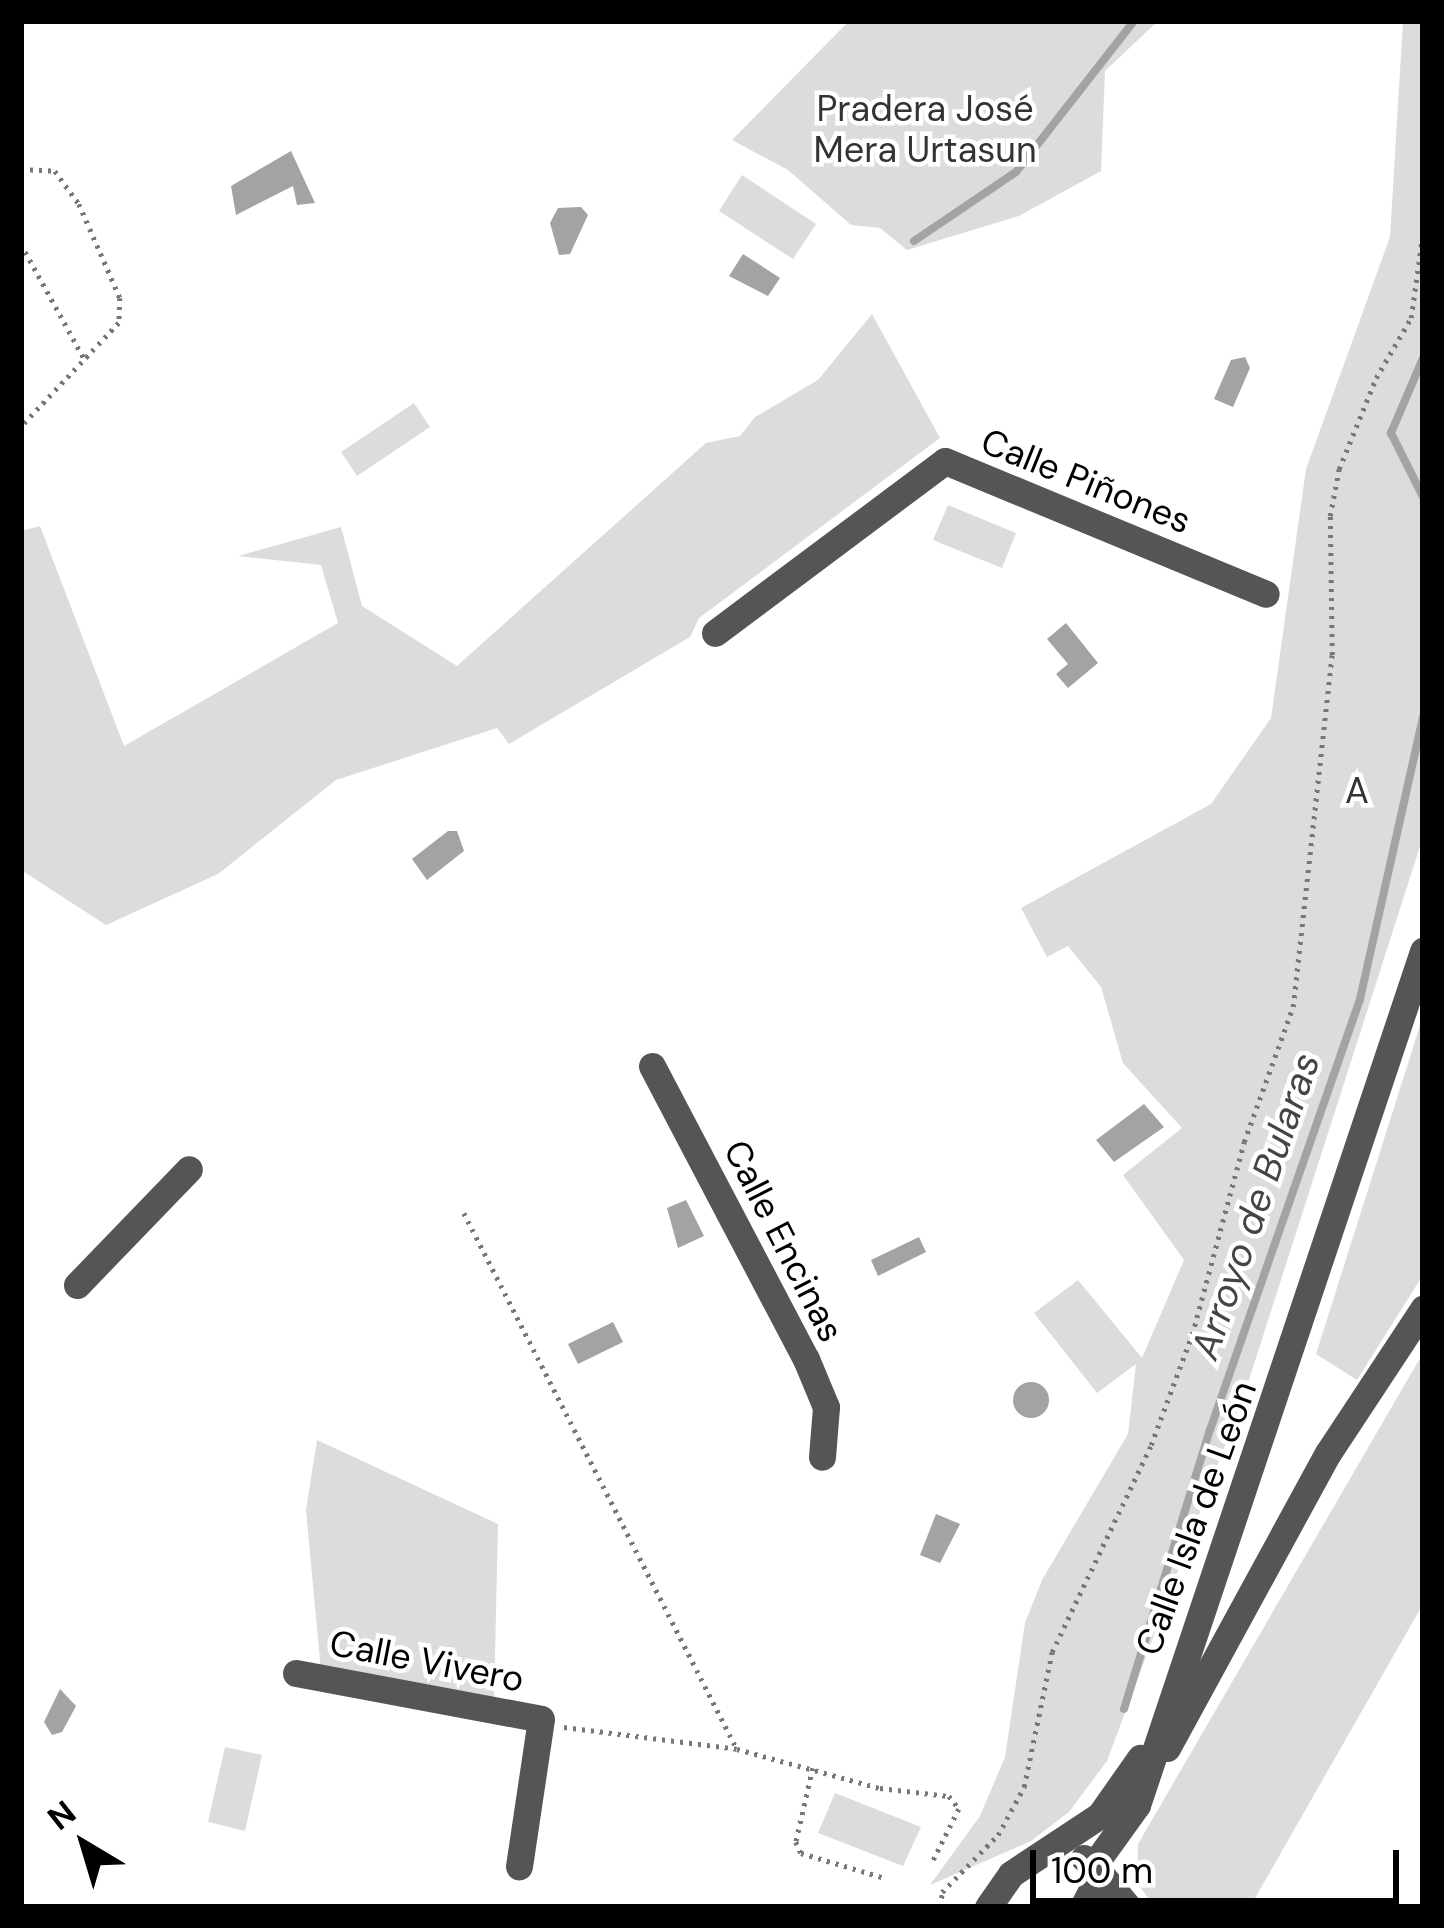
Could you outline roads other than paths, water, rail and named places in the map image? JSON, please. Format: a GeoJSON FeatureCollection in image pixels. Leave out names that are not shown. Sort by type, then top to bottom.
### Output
{"type":"FeatureCollection","features":[{"type":"Feature","properties":{"kind":"street","name":"Calle Piñones"},"geometry":{"type":"LineString","coordinates":[[715,633],[945,461],[1266,594]]}},
{"type":"Feature","properties":{"kind":"street","name":"Calle Isla de León"},"geometry":{"type":"LineString","coordinates":[[1083,1907],[1097,1869],[1137,1804],[1169,1699],[1292,1359],[1423,951]]}},
{"type":"Feature","properties":{"kind":"street","name":"Calle Encinas"},"geometry":{"type":"LineString","coordinates":[[652,1066],[806,1359],[826,1407],[822,1457]]}},
{"type":"Feature","properties":{"kind":"street"},"geometry":{"type":"LineString","coordinates":[[77,1285],[189,1169]]}},
{"type":"Feature","properties":{"kind":"street"},"geometry":{"type":"LineString","coordinates":[[1137,1804],[1328,1453],[1423,1309]]}},
{"type":"Feature","properties":{"kind":"street","name":"Calle Vivero"},"geometry":{"type":"LineString","coordinates":[[296,1673],[541,1724],[519,1865]]}},
{"type":"Feature","properties":{"kind":"street","name":"Calle Isla de León"},"geometry":{"type":"LineString","coordinates":[[988,1907],[1011,1874],[1052,1851],[1125,1787],[1169,1699]]}},
{"type":"Feature","properties":{"kind":"street"},"geometry":{"type":"LineString","coordinates":[[1052,1851],[1066,1849],[1097,1869],[1128,1907]]}},
{"type":"Feature","properties":{"kind":"waterway"},"geometry":{"type":"LineString","coordinates":[[914,241],[1016,172],[1134,21]]}},
{"type":"Feature","properties":{"kind":"waterway","name":"Arroyo de Bularas"},"geometry":{"type":"LineString","coordinates":[[1423,358],[1391,433],[1423,497]]}},
{"type":"Feature","properties":{"kind":"waterway","name":"Arroyo de Bularas"},"geometry":{"type":"LineString","coordinates":[[1124,1709],[1210,1430],[1360,999],[1423,717]]}},
{"type":"Feature","properties":{"kind":"park label","name":"Pradera José Mera Urtasun"},"geometry":{"type":"Point","coordinates":[925,128]}},
{"type":"Feature","properties":{"kind":"park label","name":"A"},"geometry":{"type":"Point","coordinates":[1357,791]}}]}
